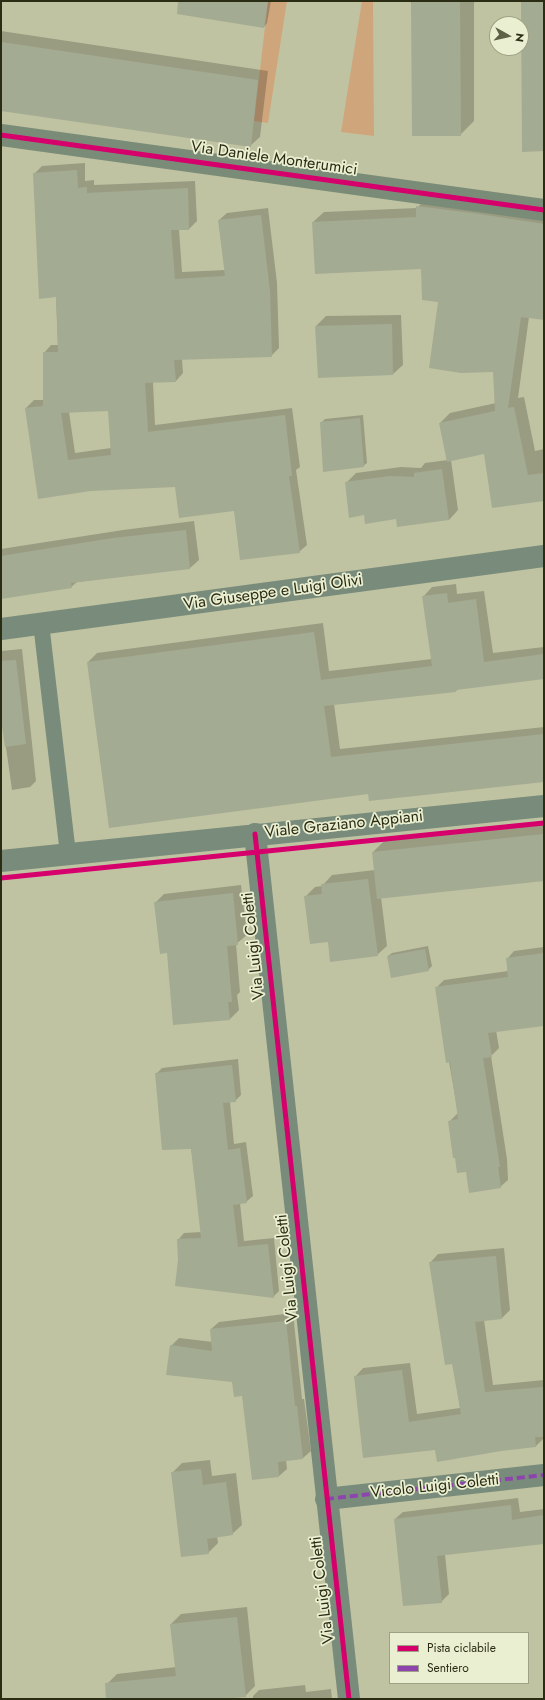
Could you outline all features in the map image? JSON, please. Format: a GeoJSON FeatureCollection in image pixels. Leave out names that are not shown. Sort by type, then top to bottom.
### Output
{"type":"FeatureCollection","features":[{"type":"Feature","properties":{"kind":"street","name":"Via Daniele Monterumici"},"geometry":{"type":"LineString","coordinates":[[1,135],[544,210]]}},
{"type":"Feature","properties":{"kind":"street","name":"Via Giuseppe e Luigi Olivi"},"geometry":{"type":"LineString","coordinates":[[1,629],[544,556]]}},
{"type":"Feature","properties":{"kind":"street","name":"Viale Graziano Appiani"},"geometry":{"type":"LineString","coordinates":[[1,862],[255,834],[544,806]]}},
{"type":"Feature","properties":{"kind":"street","name":"Via Luigi Coletti"},"geometry":{"type":"LineString","coordinates":[[255,834],[326,1499],[349,1699]]}},
{"type":"Feature","properties":{"kind":"street","name":"Vicolo Luigi Coletti"},"geometry":{"type":"LineString","coordinates":[[326,1499],[544,1475]]}},
{"type":"Feature","properties":{"kind":"lane"},"geometry":{"type":"LineString","coordinates":[[41,623],[68,854]]}},
{"type":"Feature","properties":{"kind":"shaded area"},"geometry":{"type":"Polygon","coordinates":[[[268,1],[287,1],[268,123],[254,121],[268,1]]]}},
{"type":"Feature","properties":{"kind":"shaded area"},"geometry":{"type":"Polygon","coordinates":[[[362,1],[373,1],[374,136],[341,132],[362,1]]]}},
{"type":"Feature","properties":{"kind":"building"},"geometry":{"type":"Polygon","coordinates":[[[178,1],[268,1],[264,28],[177,14],[178,1]]]}},
{"type":"Feature","properties":{"kind":"building"},"geometry":{"type":"Polygon","coordinates":[[[411,1],[460,1],[461,136],[412,136],[411,1]]]}},
{"type":"Feature","properties":{"kind":"building"},"geometry":{"type":"Polygon","coordinates":[[[521,1],[544,1],[544,151],[522,152],[521,56],[529,56],[529,16],[521,16],[521,1]]]}},
{"type":"Feature","properties":{"kind":"building"},"geometry":{"type":"Polygon","coordinates":[[[1,42],[258,80],[251,147],[1,111],[1,42]]]}},
{"type":"Feature","properties":{"kind":"building"},"geometry":{"type":"Polygon","coordinates":[[[77,170],[78,188],[87,187],[87,193],[188,188],[189,230],[171,230],[175,279],[225,276],[218,220],[261,215],[270,291],[272,357],[174,360],[176,382],[145,383],[148,432],[285,415],[292,476],[289,476],[300,553],[240,560],[234,511],[179,518],[175,487],[91,491],[38,499],[25,408],[43,406],[43,352],[58,352],[56,297],[39,299],[33,173],[77,170]],[[108,411],[61,413],[68,460],[111,455],[108,411]]]}},
{"type":"Feature","properties":{"kind":"building"},"geometry":{"type":"Polygon","coordinates":[[[416,206],[544,224],[544,320],[521,317],[508,408],[514,407],[528,475],[544,473],[544,501],[492,508],[484,454],[447,462],[439,423],[495,411],[493,372],[461,373],[429,368],[438,302],[422,300],[421,269],[315,274],[312,222],[416,217],[416,206]]]}},
{"type":"Feature","properties":{"kind":"building"},"geometry":{"type":"Polygon","coordinates":[[[392,324],[393,375],[318,378],[315,326],[392,324]]]}},
{"type":"Feature","properties":{"kind":"building"},"geometry":{"type":"Polygon","coordinates":[[[360,418],[364,467],[323,472],[320,422],[360,418]]]}},
{"type":"Feature","properties":{"kind":"building"},"geometry":{"type":"Polygon","coordinates":[[[442,469],[449,520],[397,527],[396,519],[365,524],[364,515],[349,518],[345,482],[390,476],[414,477],[414,473],[442,469]]]}},
{"type":"Feature","properties":{"kind":"building"},"geometry":{"type":"Polygon","coordinates":[[[186,530],[190,569],[71,583],[72,588],[1,599],[1,556],[113,538],[186,530]]]}},
{"type":"Feature","properties":{"kind":"building"},"geometry":{"type":"Polygon","coordinates":[[[447,593],[448,603],[476,599],[484,662],[544,654],[544,679],[456,690],[456,692],[324,706],[331,757],[544,734],[544,782],[369,801],[368,794],[109,828],[87,662],[314,632],[321,680],[432,666],[422,596],[447,593]]]}},
{"type":"Feature","properties":{"kind":"building"},"geometry":{"type":"Polygon","coordinates":[[[16,660],[26,744],[5,747],[1,719],[1,661],[16,660]]]}},
{"type":"Feature","properties":{"kind":"building"},"geometry":{"type":"Polygon","coordinates":[[[544,834],[544,881],[377,899],[372,852],[544,834]]]}},
{"type":"Feature","properties":{"kind":"building"},"geometry":{"type":"Polygon","coordinates":[[[368,879],[378,956],[330,962],[328,942],[310,944],[304,896],[322,894],[321,884],[368,879]]]}},
{"type":"Feature","properties":{"kind":"building"},"geometry":{"type":"Polygon","coordinates":[[[233,893],[238,945],[227,946],[232,1002],[228,1002],[230,1020],[173,1025],[167,953],[160,954],[154,902],[233,893]]]}},
{"type":"Feature","properties":{"kind":"building"},"geometry":{"type":"Polygon","coordinates":[[[425,949],[429,971],[391,978],[387,956],[425,949]]]}},
{"type":"Feature","properties":{"kind":"building"},"geometry":{"type":"Polygon","coordinates":[[[544,953],[544,1026],[488,1033],[492,1057],[483,1058],[500,1167],[498,1167],[501,1188],[469,1193],[466,1172],[457,1173],[455,1158],[453,1158],[448,1121],[458,1119],[450,1062],[446,1063],[435,987],[508,977],[506,958],[544,953]]]}},
{"type":"Feature","properties":{"kind":"building"},"geometry":{"type":"Polygon","coordinates":[[[232,1065],[236,1102],[223,1103],[228,1150],[240,1148],[247,1203],[233,1205],[238,1247],[268,1244],[274,1298],[175,1286],[178,1260],[177,1239],[201,1238],[191,1149],[162,1150],[155,1073],[232,1065]]]}},
{"type":"Feature","properties":{"kind":"building"},"geometry":{"type":"Polygon","coordinates":[[[496,1256],[502,1319],[475,1322],[485,1392],[544,1387],[544,1437],[535,1437],[536,1447],[501,1451],[437,1462],[435,1450],[363,1458],[354,1376],[402,1370],[409,1422],[461,1414],[452,1364],[445,1365],[429,1262],[496,1256]]]}},
{"type":"Feature","properties":{"kind":"building"},"geometry":{"type":"Polygon","coordinates":[[[286,1321],[295,1406],[297,1406],[303,1459],[278,1462],[279,1477],[252,1480],[242,1396],[234,1397],[232,1382],[166,1375],[170,1345],[212,1351],[210,1329],[286,1321]]]}},
{"type":"Feature","properties":{"kind":"building"},"geometry":{"type":"Polygon","coordinates":[[[201,1469],[203,1485],[226,1482],[233,1535],[207,1539],[209,1554],[181,1557],[171,1472],[201,1469]]]}},
{"type":"Feature","properties":{"kind":"building"},"geometry":{"type":"Polygon","coordinates":[[[511,1505],[512,1520],[544,1515],[544,1544],[437,1556],[442,1603],[403,1606],[394,1519],[511,1505]]]}},
{"type":"Feature","properties":{"kind":"building"},"geometry":{"type":"Polygon","coordinates":[[[237,1617],[246,1697],[223,1699],[106,1699],[105,1683],[176,1676],[170,1624],[237,1617]]]}},
{"type":"Feature","properties":{"kind":"marked path"},"geometry":{"type":"LineString","coordinates":[[326,1499],[544,1475]]}},
{"type":"Feature","properties":{"kind":"cycle path"},"geometry":{"type":"LineString","coordinates":[[1,135],[544,210]]}},
{"type":"Feature","properties":{"kind":"cycle path"},"geometry":{"type":"LineString","coordinates":[[1,878],[544,823]]}},
{"type":"Feature","properties":{"kind":"cycle path"},"geometry":{"type":"LineString","coordinates":[[255,834],[349,1699]]}}]}
